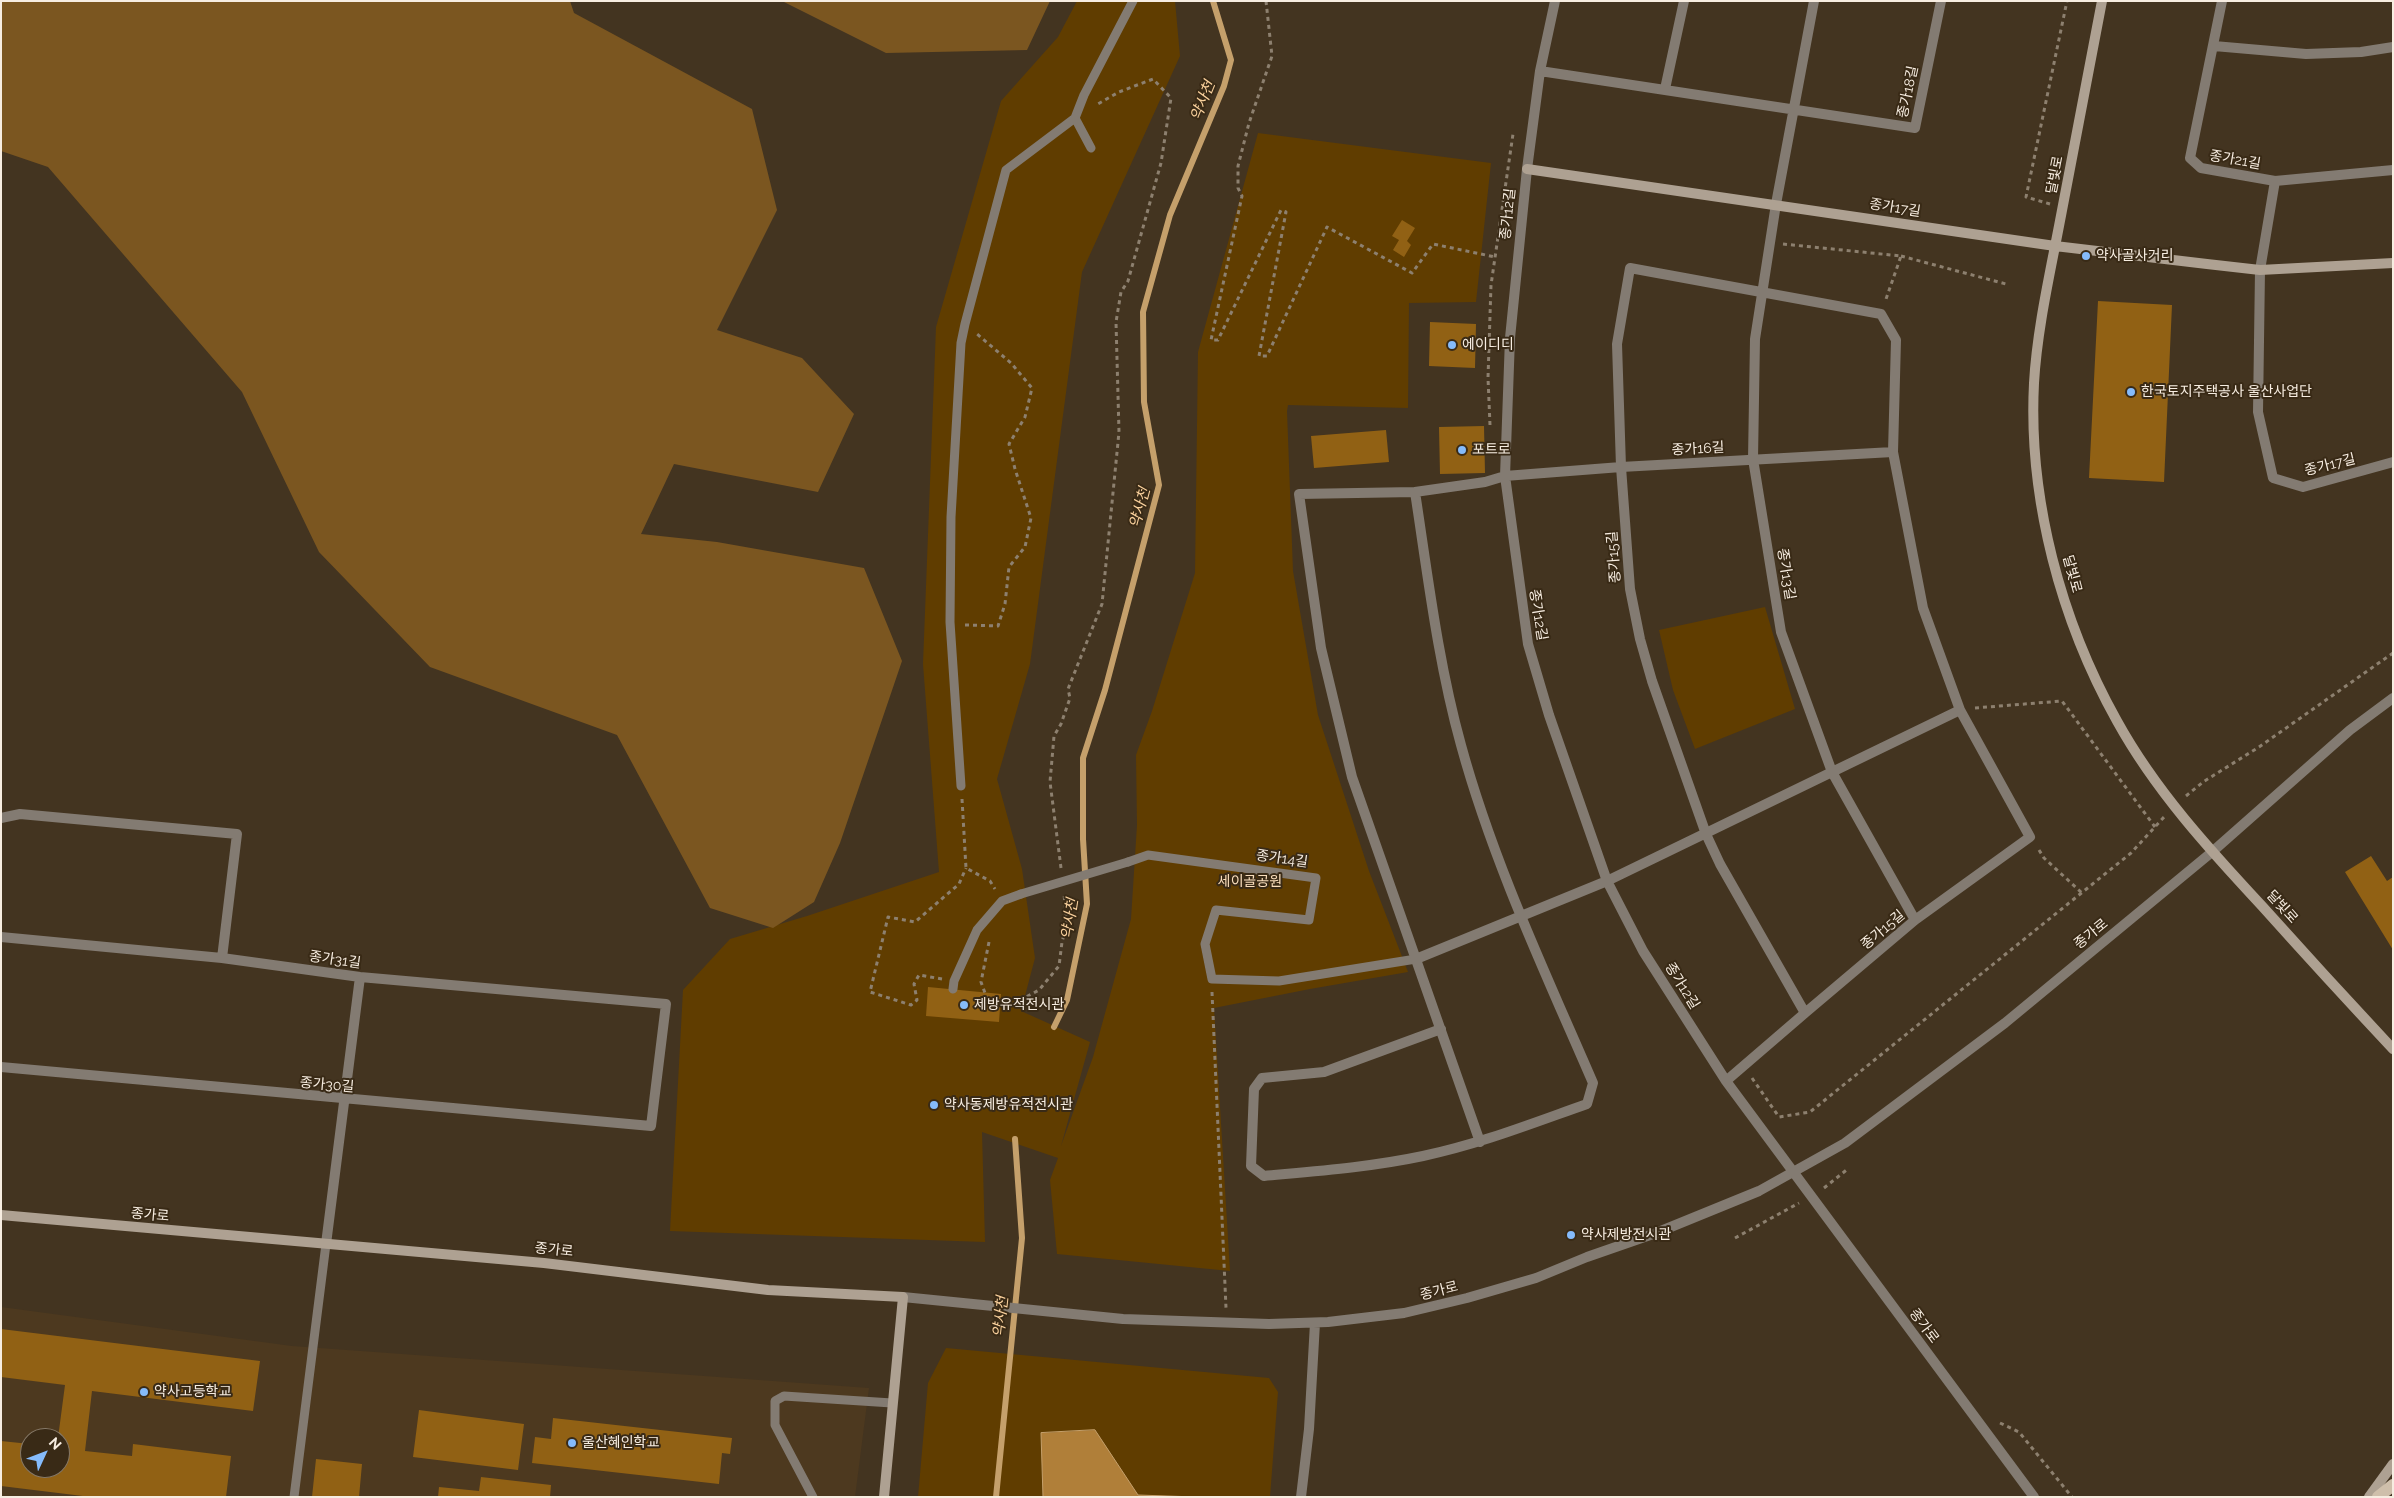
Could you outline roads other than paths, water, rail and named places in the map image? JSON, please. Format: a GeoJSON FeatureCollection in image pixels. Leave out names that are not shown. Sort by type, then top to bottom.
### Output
{"type":"FeatureCollection","features":[{"type":"Feature","properties":{"kind":"main road","name":"달빛로"},"geometry":{"type":"LineString","coordinates":[[2102,1],[2055,246],[2034,381],[2034,415],[2040,488],[2054,562],[2070,615],[2086,656],[2117,721],[2154,779],[2212,852],[2393,1049]]}},
{"type":"Feature","properties":{"kind":"main road","name":"종가17길"},"geometry":{"type":"LineString","coordinates":[[1527,169],[2055,246],[2260,270],[2393,263]]}},
{"type":"Feature","properties":{"kind":"main road","name":"종가로"},"geometry":{"type":"LineString","coordinates":[[1,1216],[544,1262],[768,1290],[903,1297]]}},
{"type":"Feature","properties":{"kind":"main road"},"geometry":{"type":"LineString","coordinates":[[884,1497],[903,1297]]}},
{"type":"Feature","properties":{"kind":"main road"},"geometry":{"type":"LineString","coordinates":[[2369,1497],[2393,1464]]}},
{"type":"Feature","properties":{"kind":"main road"},"geometry":{"type":"LineString","coordinates":[[2378,1497],[2393,1485]]}},
{"type":"Feature","properties":{"kind":"street","name":"종가12길"},"geometry":{"type":"LineString","coordinates":[[1555,1],[1540,71],[1527,169],[1510,338],[1505,476],[1528,644],[1552,724],[1607,880],[1644,951],[1726,1081],[1792,1172]]}},
{"type":"Feature","properties":{"kind":"street"},"geometry":{"type":"LineString","coordinates":[[1665,89],[1684,1]]}},
{"type":"Feature","properties":{"kind":"street"},"geometry":{"type":"LineString","coordinates":[[1794,109],[1814,1]]}},
{"type":"Feature","properties":{"kind":"street","name":"종가18길"},"geometry":{"type":"LineString","coordinates":[[1540,71],[1915,128],[1941,1]]}},
{"type":"Feature","properties":{"kind":"street","name":"종가21길"},"geometry":{"type":"LineString","coordinates":[[2222,1],[2190,158],[2201,168],[2275,181],[2393,170]]}},
{"type":"Feature","properties":{"kind":"street"},"geometry":{"type":"LineString","coordinates":[[2214,46],[2306,54],[2361,52],[2393,47]]}},
{"type":"Feature","properties":{"kind":"street","name":"종가13길"},"geometry":{"type":"LineString","coordinates":[[1794,109],[1776,204],[1764,293],[1755,339],[1753,459],[1781,632],[1832,772],[1915,920]]}},
{"type":"Feature","properties":{"kind":"street"},"geometry":{"type":"LineString","coordinates":[[2260,270],[2275,181]]}},
{"type":"Feature","properties":{"kind":"street","name":"종가15길"},"geometry":{"type":"LineString","coordinates":[[1764,293],[1630,268],[1617,344],[1621,467],[1630,589],[1640,639],[1652,681],[1706,834],[1720,864],[1806,1013],[1915,920],[2030,837],[1960,710]]}},
{"type":"Feature","properties":{"kind":"street","name":"종가17길"},"geometry":{"type":"LineString","coordinates":[[2260,270],[2258,412],[2273,478],[2303,487],[2393,462]]}},
{"type":"Feature","properties":{"kind":"street"},"geometry":{"type":"LineString","coordinates":[[1416,959],[1607,880],[1706,834],[1960,710],[1923,608],[1893,452],[1896,340],[1881,314],[1764,293]]}},
{"type":"Feature","properties":{"kind":"street","name":"종가16길"},"geometry":{"type":"LineString","coordinates":[[1505,476],[1621,467],[1893,452]]}},
{"type":"Feature","properties":{"kind":"street"},"geometry":{"type":"LineString","coordinates":[[1480,1142],[1352,777],[1321,648],[1298,494],[1415,492],[1485,482],[1505,476]]}},
{"type":"Feature","properties":{"kind":"street"},"geometry":{"type":"LineString","coordinates":[[1415,492],[1438,643],[1460,744],[1496,856],[1592,1083],[1587,1104],[1480,1142],[1424,1156],[1355,1168],[1264,1176],[1251,1166],[1254,1089],[1262,1078],[1324,1072],[1441,1029]]}},
{"type":"Feature","properties":{"kind":"street","name":"종가로"},"geometry":{"type":"LineString","coordinates":[[903,1297],[962,1301],[1069,1314],[1228,1323],[1315,1323],[1404,1313],[1536,1278],[1587,1256],[1656,1233],[1759,1191],[1845,1143],[2005,1022],[2212,852],[2343,736],[2393,698]]}},
{"type":"Feature","properties":{"kind":"street"},"geometry":{"type":"LineString","coordinates":[[1,818],[20,814],[237,834],[222,958]]}},
{"type":"Feature","properties":{"kind":"street","name":"종가31길"},"geometry":{"type":"LineString","coordinates":[[1,937],[222,958],[360,977],[666,1004],[651,1126]]}},
{"type":"Feature","properties":{"kind":"street"},"geometry":{"type":"LineString","coordinates":[[326,1244],[360,977]]}},
{"type":"Feature","properties":{"kind":"street"},"geometry":{"type":"LineString","coordinates":[[1726,1081],[1806,1013]]}},
{"type":"Feature","properties":{"kind":"street","name":"종가30길"},"geometry":{"type":"LineString","coordinates":[[1,1067],[343,1100],[651,1126]]}},
{"type":"Feature","properties":{"kind":"street","name":"종가로"},"geometry":{"type":"LineString","coordinates":[[1792,1172],[2034,1497]]}},
{"type":"Feature","properties":{"kind":"street"},"geometry":{"type":"LineString","coordinates":[[1301,1497],[1309,1429],[1315,1323]]}},
{"type":"Feature","properties":{"kind":"lane"},"geometry":{"type":"LineString","coordinates":[[961,786],[950,622],[951,517],[961,343],[965,324],[1006,170],[1075,118],[1133,1]]}},
{"type":"Feature","properties":{"kind":"lane"},"geometry":{"type":"LineString","coordinates":[[1075,118],[1091,148]]}},
{"type":"Feature","properties":{"kind":"lane","name":"종가14길"},"geometry":{"type":"LineString","coordinates":[[953,985],[978,930],[1002,901],[1148,855],[1316,878],[1309,920],[1216,910],[1205,944],[1212,979],[1279,981],[1416,959]]}},
{"type":"Feature","properties":{"kind":"lane"},"geometry":{"type":"LineString","coordinates":[[294,1497],[326,1244]]}},
{"type":"Feature","properties":{"kind":"lane"},"geometry":{"type":"LineString","coordinates":[[813,1497],[774,1425],[775,1401],[784,1396],[892,1403]]}},
{"type":"Feature","properties":{"kind":"waterway","name":"약사천"},"geometry":{"type":"LineString","coordinates":[[1054,1027],[1067,1000],[1087,904],[1083,839],[1083,758],[1105,690],[1159,485],[1144,402],[1143,312],[1170,215],[1224,86],[1231,60],[1213,1]]}},
{"type":"Feature","properties":{"kind":"waterway","name":"약사천"},"geometry":{"type":"LineString","coordinates":[[996,1497],[1022,1238],[1015,1139]]}},
{"type":"Feature","properties":{"kind":"place","name":"약사골사거리"},"geometry":{"type":"Point","coordinates":[2086,256]}},
{"type":"Feature","properties":{"kind":"place","name":"에이디디"},"geometry":{"type":"Point","coordinates":[1452,345]}},
{"type":"Feature","properties":{"kind":"place","name":"한국토지주택공사 울산사업단"},"geometry":{"type":"Point","coordinates":[2131,392]}},
{"type":"Feature","properties":{"kind":"place","name":"포트로"},"geometry":{"type":"Point","coordinates":[1462,450]}},
{"type":"Feature","properties":{"kind":"place","name":"제방유적전시관"},"geometry":{"type":"Point","coordinates":[964,1005]}},
{"type":"Feature","properties":{"kind":"place","name":"약사동제방유적전시관"},"geometry":{"type":"Point","coordinates":[934,1105]}},
{"type":"Feature","properties":{"kind":"place","name":"약사제방전시관"},"geometry":{"type":"Point","coordinates":[1571,1235]}},
{"type":"Feature","properties":{"kind":"place","name":"약사고등학교"},"geometry":{"type":"Point","coordinates":[144,1392]}},
{"type":"Feature","properties":{"kind":"place","name":"울산혜인학교"},"geometry":{"type":"Point","coordinates":[572,1443]}},
{"type":"Feature","properties":{"kind":"park label","name":"세이골공원"},"geometry":{"type":"Point","coordinates":[1250,882]}}]}
